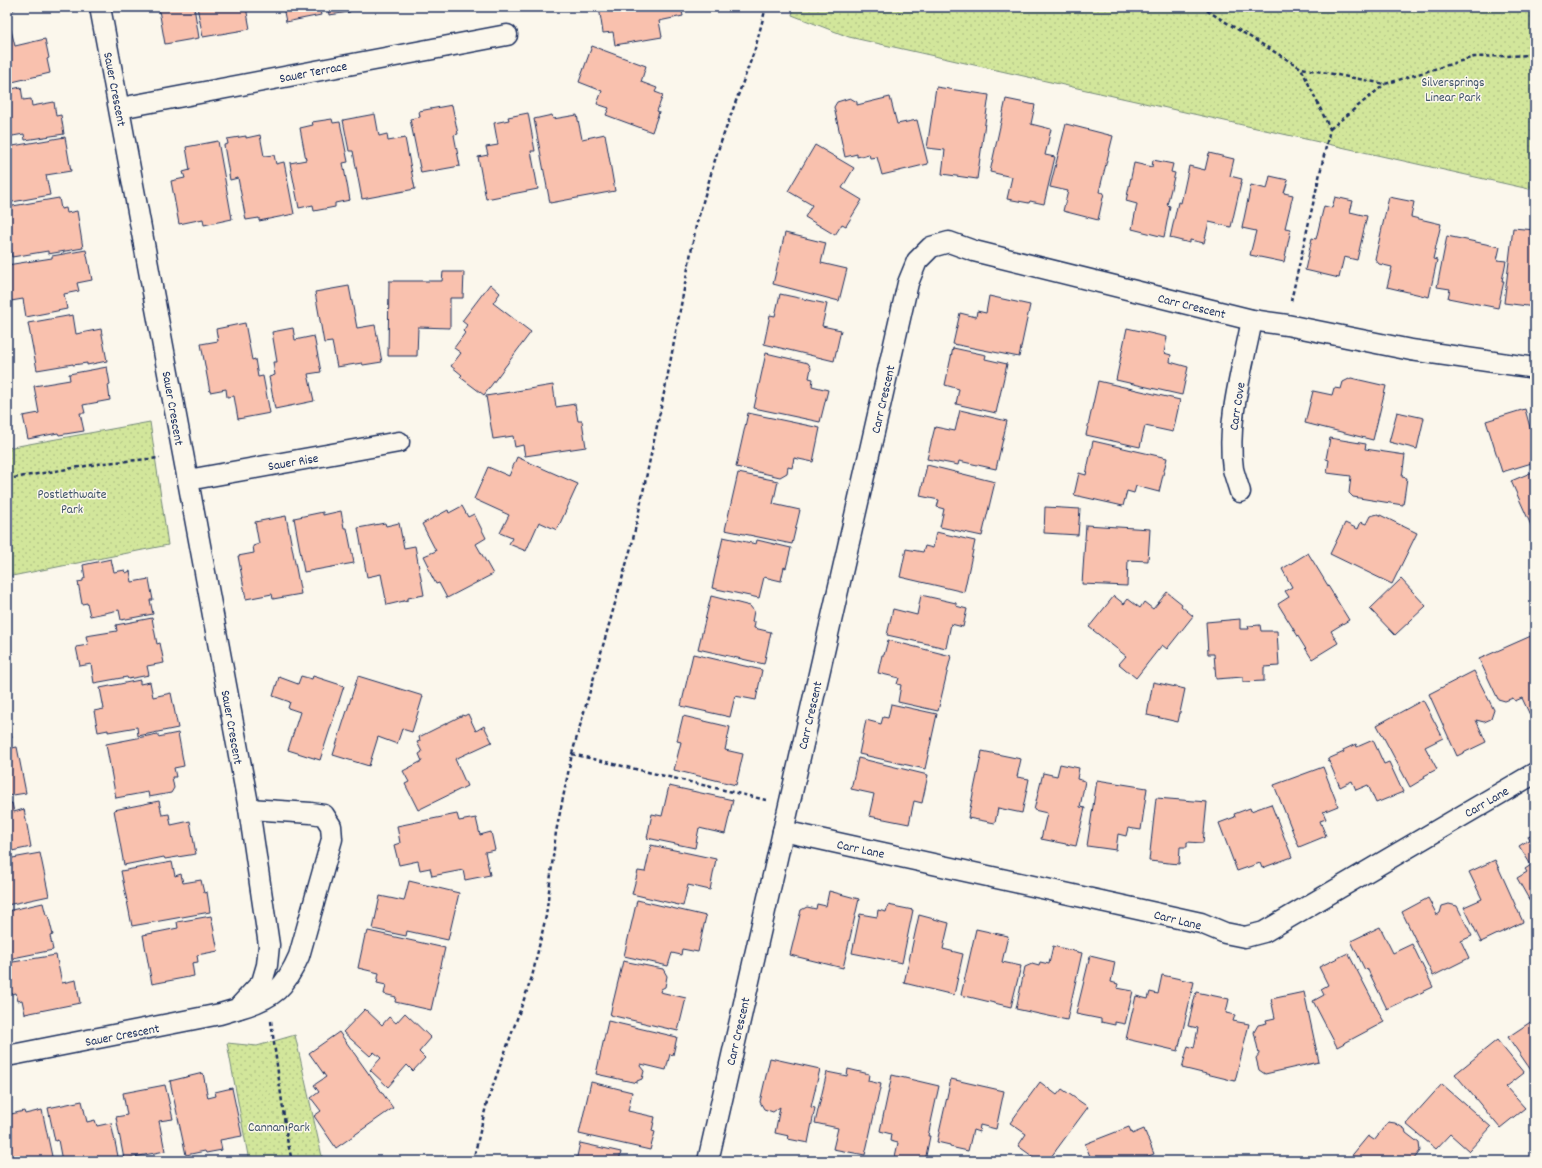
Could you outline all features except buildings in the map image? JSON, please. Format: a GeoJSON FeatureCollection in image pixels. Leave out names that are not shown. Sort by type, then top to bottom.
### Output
{"type":"FeatureCollection","features":[{"type":"Feature","properties":{"kind":"street","name":"Sauer Crescent"},"geometry":{"type":"LineString","coordinates":[[100,7],[120,108],[248,809],[269,945],[267,965],[262,982],[237,1009]]}},
{"type":"Feature","properties":{"kind":"street","name":"Sauer Terrace"},"geometry":{"type":"LineString","coordinates":[[120,108],[507,35]]}},
{"type":"Feature","properties":{"kind":"street","name":"Carr Crescent"},"geometry":{"type":"LineString","coordinates":[[708,1161],[908,283],[917,261],[932,247],[949,242],[974,251],[1252,320],[1287,325],[1411,350],[1535,368]]}},
{"type":"Feature","properties":{"kind":"street","name":"Carr Cove"},"geometry":{"type":"LineString","coordinates":[[1240,492],[1233,470],[1231,446],[1232,421],[1252,320]]}},
{"type":"Feature","properties":{"kind":"street","name":"Sauer Rise"},"geometry":{"type":"LineString","coordinates":[[188,480],[399,442]]}},
{"type":"Feature","properties":{"kind":"street","name":"Carr Lane"},"geometry":{"type":"LineString","coordinates":[[783,831],[1201,923],[1225,933],[1245,937],[1264,932],[1535,773]]}},
{"type":"Feature","properties":{"kind":"street","name":"Sauer Crescent"},"geometry":{"type":"LineString","coordinates":[[7,1056],[220,1014],[267,998],[281,987],[292,972],[299,956],[332,839],[331,826],[324,815],[248,809]]}},
{"type":"Feature","properties":{"kind":"path"},"geometry":{"type":"LineString","coordinates":[[473,1161],[487,1102],[532,977],[546,916],[556,832],[572,754],[632,544],[667,379],[696,226],[717,153],[755,49],[766,7]]}},
{"type":"Feature","properties":{"kind":"path"},"geometry":{"type":"LineString","coordinates":[[1201,7],[1301,68],[1385,84]]}},
{"type":"Feature","properties":{"kind":"path"},"geometry":{"type":"LineString","coordinates":[[1287,325],[1290,303],[1330,129],[1385,84],[1474,57],[1535,56]]}},
{"type":"Feature","properties":{"kind":"path"},"geometry":{"type":"LineString","coordinates":[[1301,68],[1330,129]]}},
{"type":"Feature","properties":{"kind":"path"},"geometry":{"type":"LineString","coordinates":[[7,479],[104,463],[161,458],[182,454]]}},
{"type":"Feature","properties":{"kind":"path"},"geometry":{"type":"LineString","coordinates":[[572,754],[788,806]]}},
{"type":"Feature","properties":{"kind":"path"},"geometry":{"type":"LineString","coordinates":[[267,998],[287,1139],[292,1161]]}},
{"type":"Feature","properties":{"kind":"green space","name":"Silversprings Linear Park"},"geometry":{"type":"Polygon","coordinates":[[[794,7],[1535,7],[1535,187],[1529,189],[849,37],[792,15],[794,7]]]}},
{"type":"Feature","properties":{"kind":"green space","name":"Postlethwaite Park"},"geometry":{"type":"Polygon","coordinates":[[[150,422],[168,545],[7,577],[7,448],[150,422]]]}},
{"type":"Feature","properties":{"kind":"green space","name":"Cannan Park"},"geometry":{"type":"Polygon","coordinates":[[[295,1035],[323,1161],[249,1161],[227,1043],[257,1046],[295,1035]]]}}]}
